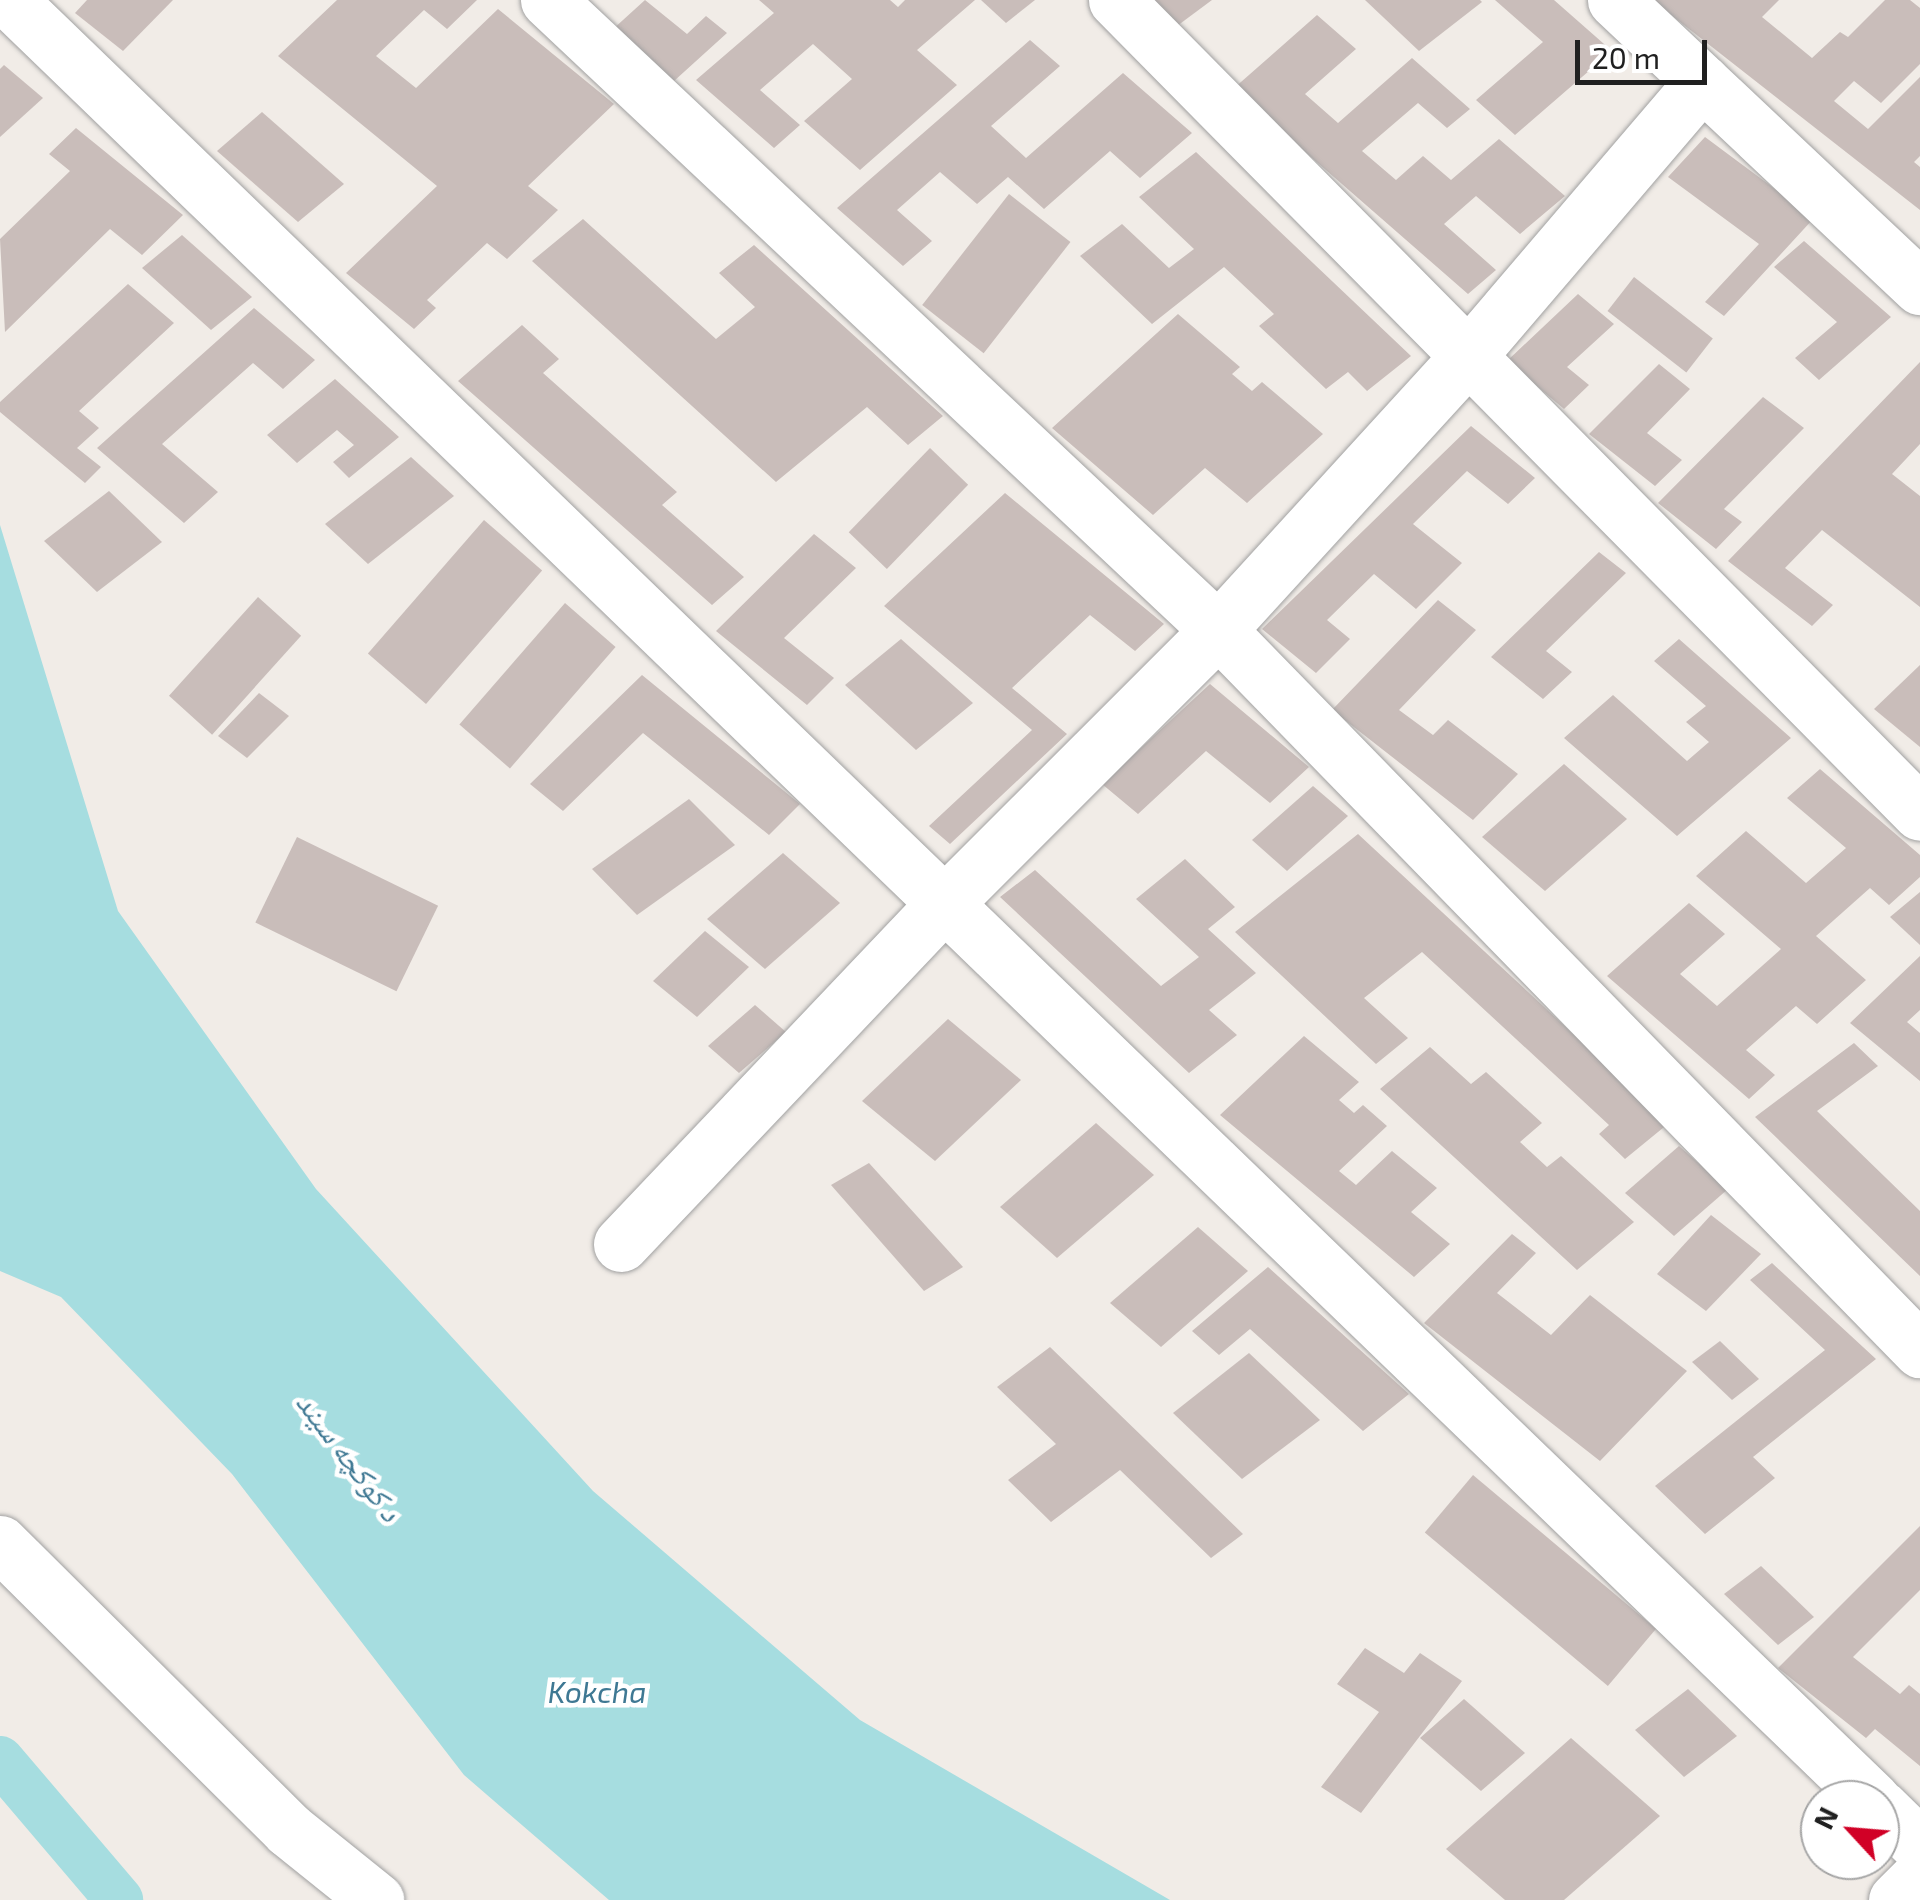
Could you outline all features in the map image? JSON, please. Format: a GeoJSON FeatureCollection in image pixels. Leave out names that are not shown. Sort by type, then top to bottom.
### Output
{"type":"FeatureCollection","features":[{"type":"Feature","properties":{"kind":"street"},"geometry":{"type":"LineString","coordinates":[[9,0],[1852,1780]]}},
{"type":"Feature","properties":{"kind":"street"},"geometry":{"type":"LineString","coordinates":[[548,0],[1218,630],[1920,1350]]}},
{"type":"Feature","properties":{"kind":"street"},"geometry":{"type":"LineString","coordinates":[[1116,0],[1920,813]]}},
{"type":"Feature","properties":{"kind":"street"},"geometry":{"type":"LineString","coordinates":[[1615,0],[1920,286]]}},
{"type":"Feature","properties":{"kind":"street"},"geometry":{"type":"LineString","coordinates":[[621,1244],[946,901],[1218,630],[1469,355],[1702,82]]}},
{"type":"Feature","properties":{"kind":"street"},"geometry":{"type":"LineString","coordinates":[[0,1543],[289,1830],[376,1900]]}},
{"type":"Feature","properties":{"kind":"street"},"geometry":{"type":"LineString","coordinates":[[1900,1826],[1920,1846]]}},
{"type":"Feature","properties":{"kind":"street"},"geometry":{"type":"LineString","coordinates":[[1896,1900],[1920,1876]]}},
{"type":"Feature","properties":{"kind":"water","name":"Kokcha"},"geometry":{"type":"Polygon","coordinates":[[[0,525],[118,911],[316,1189],[593,1491],[860,1720],[1170,1900],[609,1900],[464,1775],[232,1474],[61,1297],[0,1271],[0,525]]]}},
{"type":"Feature","properties":{"kind":"building"},"geometry":{"type":"Polygon","coordinates":[[[87,0],[173,0],[123,51],[75,13],[87,0]]]}},
{"type":"Feature","properties":{"kind":"building"},"geometry":{"type":"Polygon","coordinates":[[[337,0],[477,0],[447,29],[424,10],[376,56],[416,88],[498,9],[614,104],[528,186],[558,210],[507,259],[487,243],[427,300],[436,308],[414,329],[346,273],[437,186],[278,56],[337,0]]]}},
{"type":"Feature","properties":{"kind":"building"},"geometry":{"type":"Polygon","coordinates":[[[645,0],[687,34],[706,16],[727,33],[674,81],[612,30],[645,0]]]}},
{"type":"Feature","properties":{"kind":"building"},"geometry":{"type":"Polygon","coordinates":[[[759,0],[890,0],[898,7],[905,0],[975,0],[917,50],[957,85],[860,170],[804,121],[852,79],[813,44],[760,90],[800,125],[774,148],[696,80],[774,13],[759,0]]]}},
{"type":"Feature","properties":{"kind":"building"},"geometry":{"type":"Polygon","coordinates":[[[981,0],[1035,0],[1006,23],[981,0]]]}},
{"type":"Feature","properties":{"kind":"building"},"geometry":{"type":"Polygon","coordinates":[[[1151,0],[1212,0],[1177,26],[1151,0]]]}},
{"type":"Feature","properties":{"kind":"building"},"geometry":{"type":"Polygon","coordinates":[[[1365,0],[1480,0],[1482,2],[1419,51],[1365,0]]]}},
{"type":"Feature","properties":{"kind":"building"},"geometry":{"type":"Polygon","coordinates":[[[1495,0],[1554,0],[1612,51],[1515,135],[1476,100],[1543,42],[1495,0]]]}},
{"type":"Feature","properties":{"kind":"building"},"geometry":{"type":"Polygon","coordinates":[[[1652,0],[1779,0],[1762,17],[1812,58],[1840,32],[1848,37],[1885,0],[1910,0],[1920,8],[1920,64],[1881,103],[1854,81],[1834,101],[1868,129],[1920,77],[1920,156],[1914,162],[1920,167],[1920,210],[1652,0]]]}},
{"type":"Feature","properties":{"kind":"building"},"geometry":{"type":"Polygon","coordinates":[[[1317,15],[1356,49],[1305,94],[1338,123],[1412,58],[1470,109],[1447,128],[1418,103],[1362,151],[1396,180],[1423,156],[1451,180],[1499,139],[1565,196],[1520,234],[1476,196],[1444,224],[1496,270],[1468,294],[1233,89],[1317,15]]]}},
{"type":"Feature","properties":{"kind":"building"},"geometry":{"type":"Polygon","coordinates":[[[1030,40],[1060,66],[991,126],[1026,158],[1123,73],[1192,133],[1140,178],[1110,151],[1044,209],[1008,177],[977,204],[940,172],[897,210],[932,241],[903,266],[837,208],[1030,40]]]}},
{"type":"Feature","properties":{"kind":"building"},"geometry":{"type":"Polygon","coordinates":[[[4,65],[43,98],[0,137],[0,69],[4,65]]]}},
{"type":"Feature","properties":{"kind":"building"},"geometry":{"type":"Polygon","coordinates":[[[262,112],[344,184],[298,222],[217,151],[262,112]]]}},
{"type":"Feature","properties":{"kind":"building"},"geometry":{"type":"Polygon","coordinates":[[[76,128],[183,215],[142,255],[110,229],[5,332],[0,239],[70,171],[49,154],[76,128]]]}},
{"type":"Feature","properties":{"kind":"building"},"geometry":{"type":"Polygon","coordinates":[[[1705,137],[1814,218],[1724,316],[1705,302],[1759,244],[1668,177],[1705,137]]]}},
{"type":"Feature","properties":{"kind":"building"},"geometry":{"type":"Polygon","coordinates":[[[1196,152],[1411,356],[1367,391],[1348,372],[1326,389],[1259,326],[1274,314],[1224,267],[1152,324],[1080,256],[1122,224],[1169,268],[1194,249],[1139,197],[1196,152]]]}},
{"type":"Feature","properties":{"kind":"building"},"geometry":{"type":"Polygon","coordinates":[[[1009,194],[1070,242],[984,353],[922,305],[1009,194]]]}},
{"type":"Feature","properties":{"kind":"building"},"geometry":{"type":"Polygon","coordinates":[[[583,219],[716,339],[755,307],[719,273],[754,245],[943,416],[908,445],[867,407],[776,482],[532,261],[583,219]]]}},
{"type":"Feature","properties":{"kind":"building"},"geometry":{"type":"Polygon","coordinates":[[[182,235],[252,297],[211,330],[142,268],[182,235]]]}},
{"type":"Feature","properties":{"kind":"building"},"geometry":{"type":"Polygon","coordinates":[[[1804,241],[1891,317],[1819,380],[1795,358],[1837,322],[1774,267],[1804,241]]]}},
{"type":"Feature","properties":{"kind":"building"},"geometry":{"type":"Polygon","coordinates":[[[1634,277],[1713,339],[1686,372],[1608,311],[1634,277]]]}},
{"type":"Feature","properties":{"kind":"building"},"geometry":{"type":"Polygon","coordinates":[[[128,284],[174,323],[79,411],[99,428],[77,448],[101,467],[85,483],[0,412],[0,402],[128,284]]]}},
{"type":"Feature","properties":{"kind":"building"},"geometry":{"type":"Polygon","coordinates":[[[1578,294],[1614,324],[1567,367],[1589,385],[1564,409],[1507,361],[1578,294]]]}},
{"type":"Feature","properties":{"kind":"building"},"geometry":{"type":"Polygon","coordinates":[[[254,308],[315,360],[283,389],[253,363],[162,444],[218,492],[184,523],[97,448],[254,308]]]}},
{"type":"Feature","properties":{"kind":"building"},"geometry":{"type":"Polygon","coordinates":[[[1178,314],[1240,367],[1232,374],[1252,391],[1262,382],[1323,434],[1247,503],[1205,468],[1153,515],[1052,428],[1178,314]]]}},
{"type":"Feature","properties":{"kind":"building"},"geometry":{"type":"Polygon","coordinates":[[[522,325],[559,359],[543,373],[677,492],[662,505],[744,577],[712,605],[458,381],[522,325]]]}},
{"type":"Feature","properties":{"kind":"building"},"geometry":{"type":"Polygon","coordinates":[[[1920,362],[1920,444],[1892,474],[1920,496],[1920,607],[1822,530],[1785,568],[1833,605],[1812,626],[1728,561],[1920,362]]]}},
{"type":"Feature","properties":{"kind":"building"},"geometry":{"type":"Polygon","coordinates":[[[1659,364],[1690,389],[1647,433],[1682,460],[1655,486],[1589,434],[1659,364]]]}},
{"type":"Feature","properties":{"kind":"building"},"geometry":{"type":"Polygon","coordinates":[[[335,379],[399,437],[349,478],[333,462],[354,445],[337,430],[297,463],[267,435],[335,379]]]}},
{"type":"Feature","properties":{"kind":"building"},"geometry":{"type":"Polygon","coordinates":[[[1763,397],[1804,428],[1724,509],[1742,522],[1716,549],[1658,503],[1763,397]]]}},
{"type":"Feature","properties":{"kind":"building"},"geometry":{"type":"Polygon","coordinates":[[[1471,426],[1535,478],[1508,504],[1467,471],[1413,524],[1462,563],[1416,609],[1374,574],[1327,620],[1350,639],[1316,673],[1262,629],[1471,426]]]}},
{"type":"Feature","properties":{"kind":"building"},"geometry":{"type":"Polygon","coordinates":[[[930,448],[968,485],[887,569],[849,532],[930,448]]]}},
{"type":"Feature","properties":{"kind":"building"},"geometry":{"type":"Polygon","coordinates":[[[411,457],[454,496],[368,564],[325,524],[411,457]]]}},
{"type":"Feature","properties":{"kind":"building"},"geometry":{"type":"Polygon","coordinates":[[[109,491],[162,542],[97,592],[44,541],[109,491]]]}},
{"type":"Feature","properties":{"kind":"building"},"geometry":{"type":"Polygon","coordinates":[[[1005,493],[1164,624],[1135,651],[1090,615],[1012,688],[1067,734],[950,844],[929,826],[1032,730],[884,606],[1005,493]]]}},
{"type":"Feature","properties":{"kind":"building"},"geometry":{"type":"Polygon","coordinates":[[[484,520],[542,571],[426,704],[368,654],[484,520]]]}},
{"type":"Feature","properties":{"kind":"building"},"geometry":{"type":"Polygon","coordinates":[[[814,534],[856,568],[784,638],[834,678],[807,705],[716,631],[814,534]]]}},
{"type":"Feature","properties":{"kind":"building"},"geometry":{"type":"Polygon","coordinates":[[[1599,552],[1626,573],[1546,651],[1572,672],[1543,699],[1491,657],[1599,552]]]}},
{"type":"Feature","properties":{"kind":"building"},"geometry":{"type":"Polygon","coordinates":[[[258,597],[301,636],[212,735],[169,696],[258,597]]]}},
{"type":"Feature","properties":{"kind":"building"},"geometry":{"type":"Polygon","coordinates":[[[1438,600],[1476,630],[1399,710],[1433,735],[1448,720],[1518,774],[1473,820],[1332,710],[1438,600]]]}},
{"type":"Feature","properties":{"kind":"building"},"geometry":{"type":"Polygon","coordinates":[[[565,603],[616,647],[510,768],[459,725],[565,603]]]}},
{"type":"Feature","properties":{"kind":"building"},"geometry":{"type":"Polygon","coordinates":[[[901,639],[973,703],[916,750],[845,685],[901,639]]]}},
{"type":"Feature","properties":{"kind":"building"},"geometry":{"type":"Polygon","coordinates":[[[1679,639],[1791,738],[1677,836],[1564,738],[1613,695],[1687,761],[1709,742],[1686,722],[1706,706],[1654,661],[1679,639]]]}},
{"type":"Feature","properties":{"kind":"building"},"geometry":{"type":"Polygon","coordinates":[[[1920,665],[1920,747],[1874,709],[1920,665]]]}},
{"type":"Feature","properties":{"kind":"building"},"geometry":{"type":"Polygon","coordinates":[[[642,675],[800,804],[769,835],[643,733],[563,811],[530,784],[642,675]]]}},
{"type":"Feature","properties":{"kind":"building"},"geometry":{"type":"Polygon","coordinates":[[[1210,684],[1309,767],[1270,803],[1206,751],[1138,814],[1102,784],[1210,684]]]}},
{"type":"Feature","properties":{"kind":"building"},"geometry":{"type":"Polygon","coordinates":[[[259,693],[289,716],[247,758],[218,736],[259,693]]]}},
{"type":"Feature","properties":{"kind":"building"},"geometry":{"type":"Polygon","coordinates":[[[1564,764],[1627,819],[1545,891],[1482,837],[1564,764]]]}},
{"type":"Feature","properties":{"kind":"building"},"geometry":{"type":"Polygon","coordinates":[[[1820,769],[1920,855],[1920,877],[1889,905],[1870,888],[1816,936],[1866,980],[1817,1024],[1796,1006],[1746,1050],[1775,1075],[1749,1099],[1607,976],[1689,903],[1725,934],[1680,974],[1717,1006],[1781,949],[1696,876],[1746,831],[1806,883],[1846,848],[1787,798],[1820,769]]]}},
{"type":"Feature","properties":{"kind":"building"},"geometry":{"type":"Polygon","coordinates":[[[1313,786],[1348,816],[1287,871],[1252,840],[1313,786]]]}},
{"type":"Feature","properties":{"kind":"building"},"geometry":{"type":"Polygon","coordinates":[[[689,799],[735,845],[637,915],[592,869],[689,799]]]}},
{"type":"Feature","properties":{"kind":"building"},"geometry":{"type":"Polygon","coordinates":[[[1358,834],[1669,1123],[1625,1159],[1599,1134],[1609,1125],[1422,952],[1364,998],[1408,1038],[1376,1064],[1235,932],[1358,834]]]}},
{"type":"Feature","properties":{"kind":"building"},"geometry":{"type":"Polygon","coordinates":[[[297,837],[438,906],[396,991],[255,922],[297,837]]]}},
{"type":"Feature","properties":{"kind":"building"},"geometry":{"type":"Polygon","coordinates":[[[783,853],[840,903],[765,969],[707,919],[783,853]]]}},
{"type":"Feature","properties":{"kind":"building"},"geometry":{"type":"Polygon","coordinates":[[[1185,859],[1235,907],[1208,929],[1256,973],[1209,1010],[1237,1035],[1189,1073],[1000,897],[1035,870],[1161,986],[1199,957],[1136,899],[1185,859]]]}},
{"type":"Feature","properties":{"kind":"building"},"geometry":{"type":"Polygon","coordinates":[[[1920,892],[1920,945],[1890,917],[1920,892]]]}},
{"type":"Feature","properties":{"kind":"building"},"geometry":{"type":"Polygon","coordinates":[[[705,931],[749,967],[697,1017],[653,981],[705,931]]]}},
{"type":"Feature","properties":{"kind":"building"},"geometry":{"type":"Polygon","coordinates":[[[1920,956],[1920,1010],[1907,1022],[1920,1033],[1920,1081],[1850,1023],[1920,956]]]}},
{"type":"Feature","properties":{"kind":"building"},"geometry":{"type":"Polygon","coordinates":[[[755,1005],[786,1032],[739,1073],[708,1046],[755,1005]]]}},
{"type":"Feature","properties":{"kind":"building"},"geometry":{"type":"Polygon","coordinates":[[[948,1019],[1021,1080],[935,1161],[862,1101],[948,1019]]]}},
{"type":"Feature","properties":{"kind":"building"},"geometry":{"type":"Polygon","coordinates":[[[1304,1036],[1359,1082],[1339,1100],[1354,1113],[1363,1105],[1387,1126],[1339,1171],[1356,1185],[1392,1151],[1437,1188],[1411,1212],[1450,1244],[1414,1277],[1220,1115],[1304,1036]]]}},
{"type":"Feature","properties":{"kind":"building"},"geometry":{"type":"Polygon","coordinates":[[[1854,1043],[1878,1066],[1817,1111],[1920,1211],[1920,1276],[1755,1117],[1854,1043]]]}},
{"type":"Feature","properties":{"kind":"building"},"geometry":{"type":"Polygon","coordinates":[[[1430,1047],[1471,1084],[1486,1072],[1542,1123],[1520,1142],[1547,1167],[1561,1156],[1634,1222],[1577,1270],[1380,1089],[1430,1047]]]}},
{"type":"Feature","properties":{"kind":"building"},"geometry":{"type":"Polygon","coordinates":[[[1096,1123],[1154,1175],[1057,1258],[1000,1207],[1096,1123]]]}},
{"type":"Feature","properties":{"kind":"building"},"geometry":{"type":"Polygon","coordinates":[[[1679,1146],[1728,1189],[1674,1236],[1625,1193],[1679,1146]]]}},
{"type":"Feature","properties":{"kind":"building"},"geometry":{"type":"Polygon","coordinates":[[[869,1163],[963,1267],[924,1291],[831,1185],[869,1163]]]}},
{"type":"Feature","properties":{"kind":"building"},"geometry":{"type":"Polygon","coordinates":[[[1711,1215],[1761,1254],[1706,1311],[1657,1274],[1711,1215]]]}},
{"type":"Feature","properties":{"kind":"building"},"geometry":{"type":"Polygon","coordinates":[[[1198,1227],[1248,1271],[1161,1347],[1110,1303],[1198,1227]]]}},
{"type":"Feature","properties":{"kind":"building"},"geometry":{"type":"Polygon","coordinates":[[[1512,1234],[1536,1253],[1497,1293],[1551,1335],[1590,1295],[1687,1371],[1600,1461],[1424,1323],[1512,1234]]]}},
{"type":"Feature","properties":{"kind":"building"},"geometry":{"type":"Polygon","coordinates":[[[1772,1263],[1876,1359],[1753,1457],[1775,1478],[1705,1534],[1655,1486],[1825,1350],[1750,1280],[1772,1263]]]}},
{"type":"Feature","properties":{"kind":"building"},"geometry":{"type":"Polygon","coordinates":[[[1268,1267],[1409,1394],[1363,1431],[1250,1329],[1219,1355],[1192,1331],[1268,1267]]]}},
{"type":"Feature","properties":{"kind":"building"},"geometry":{"type":"Polygon","coordinates":[[[1720,1341],[1759,1379],[1732,1400],[1692,1362],[1720,1341]]]}},
{"type":"Feature","properties":{"kind":"building"},"geometry":{"type":"Polygon","coordinates":[[[1050,1347],[1243,1534],[1211,1558],[1120,1470],[1051,1522],[1008,1480],[1056,1444],[997,1387],[1050,1347]]]}},
{"type":"Feature","properties":{"kind":"building"},"geometry":{"type":"Polygon","coordinates":[[[1249,1353],[1320,1420],[1242,1479],[1173,1413],[1249,1353]]]}},
{"type":"Feature","properties":{"kind":"building"},"geometry":{"type":"Polygon","coordinates":[[[1473,1475],[1656,1629],[1608,1686],[1425,1532],[1473,1475]]]}},
{"type":"Feature","properties":{"kind":"building"},"geometry":{"type":"Polygon","coordinates":[[[1920,1526],[1920,1590],[1853,1657],[1900,1694],[1909,1685],[1920,1694],[1920,1766],[1875,1729],[1866,1738],[1778,1668],[1920,1526]]]}},
{"type":"Feature","properties":{"kind":"building"},"geometry":{"type":"Polygon","coordinates":[[[1761,1566],[1814,1617],[1778,1645],[1724,1594],[1761,1566]]]}},
{"type":"Feature","properties":{"kind":"building"},"geometry":{"type":"Polygon","coordinates":[[[1365,1648],[1404,1673],[1420,1653],[1462,1681],[1361,1813],[1321,1787],[1379,1712],[1337,1684],[1365,1648]]]}},
{"type":"Feature","properties":{"kind":"building"},"geometry":{"type":"Polygon","coordinates":[[[1688,1689],[1737,1736],[1684,1777],[1635,1730],[1688,1689]]]}},
{"type":"Feature","properties":{"kind":"building"},"geometry":{"type":"Polygon","coordinates":[[[1464,1699],[1525,1753],[1481,1791],[1420,1738],[1464,1699]]]}},
{"type":"Feature","properties":{"kind":"building"},"geometry":{"type":"Polygon","coordinates":[[[1571,1738],[1660,1816],[1564,1900],[1505,1900],[1446,1849],[1571,1738]]]}},
{"type":"Feature","properties":{"kind":"waterway"},"geometry":{"type":"LineString","coordinates":[[0,1760],[119,1900]]}},
{"type":"Feature","properties":{"kind":"water label","name":"د کوکچه سیند"},"geometry":{"type":"Point","coordinates":[350,1456]}}]}
